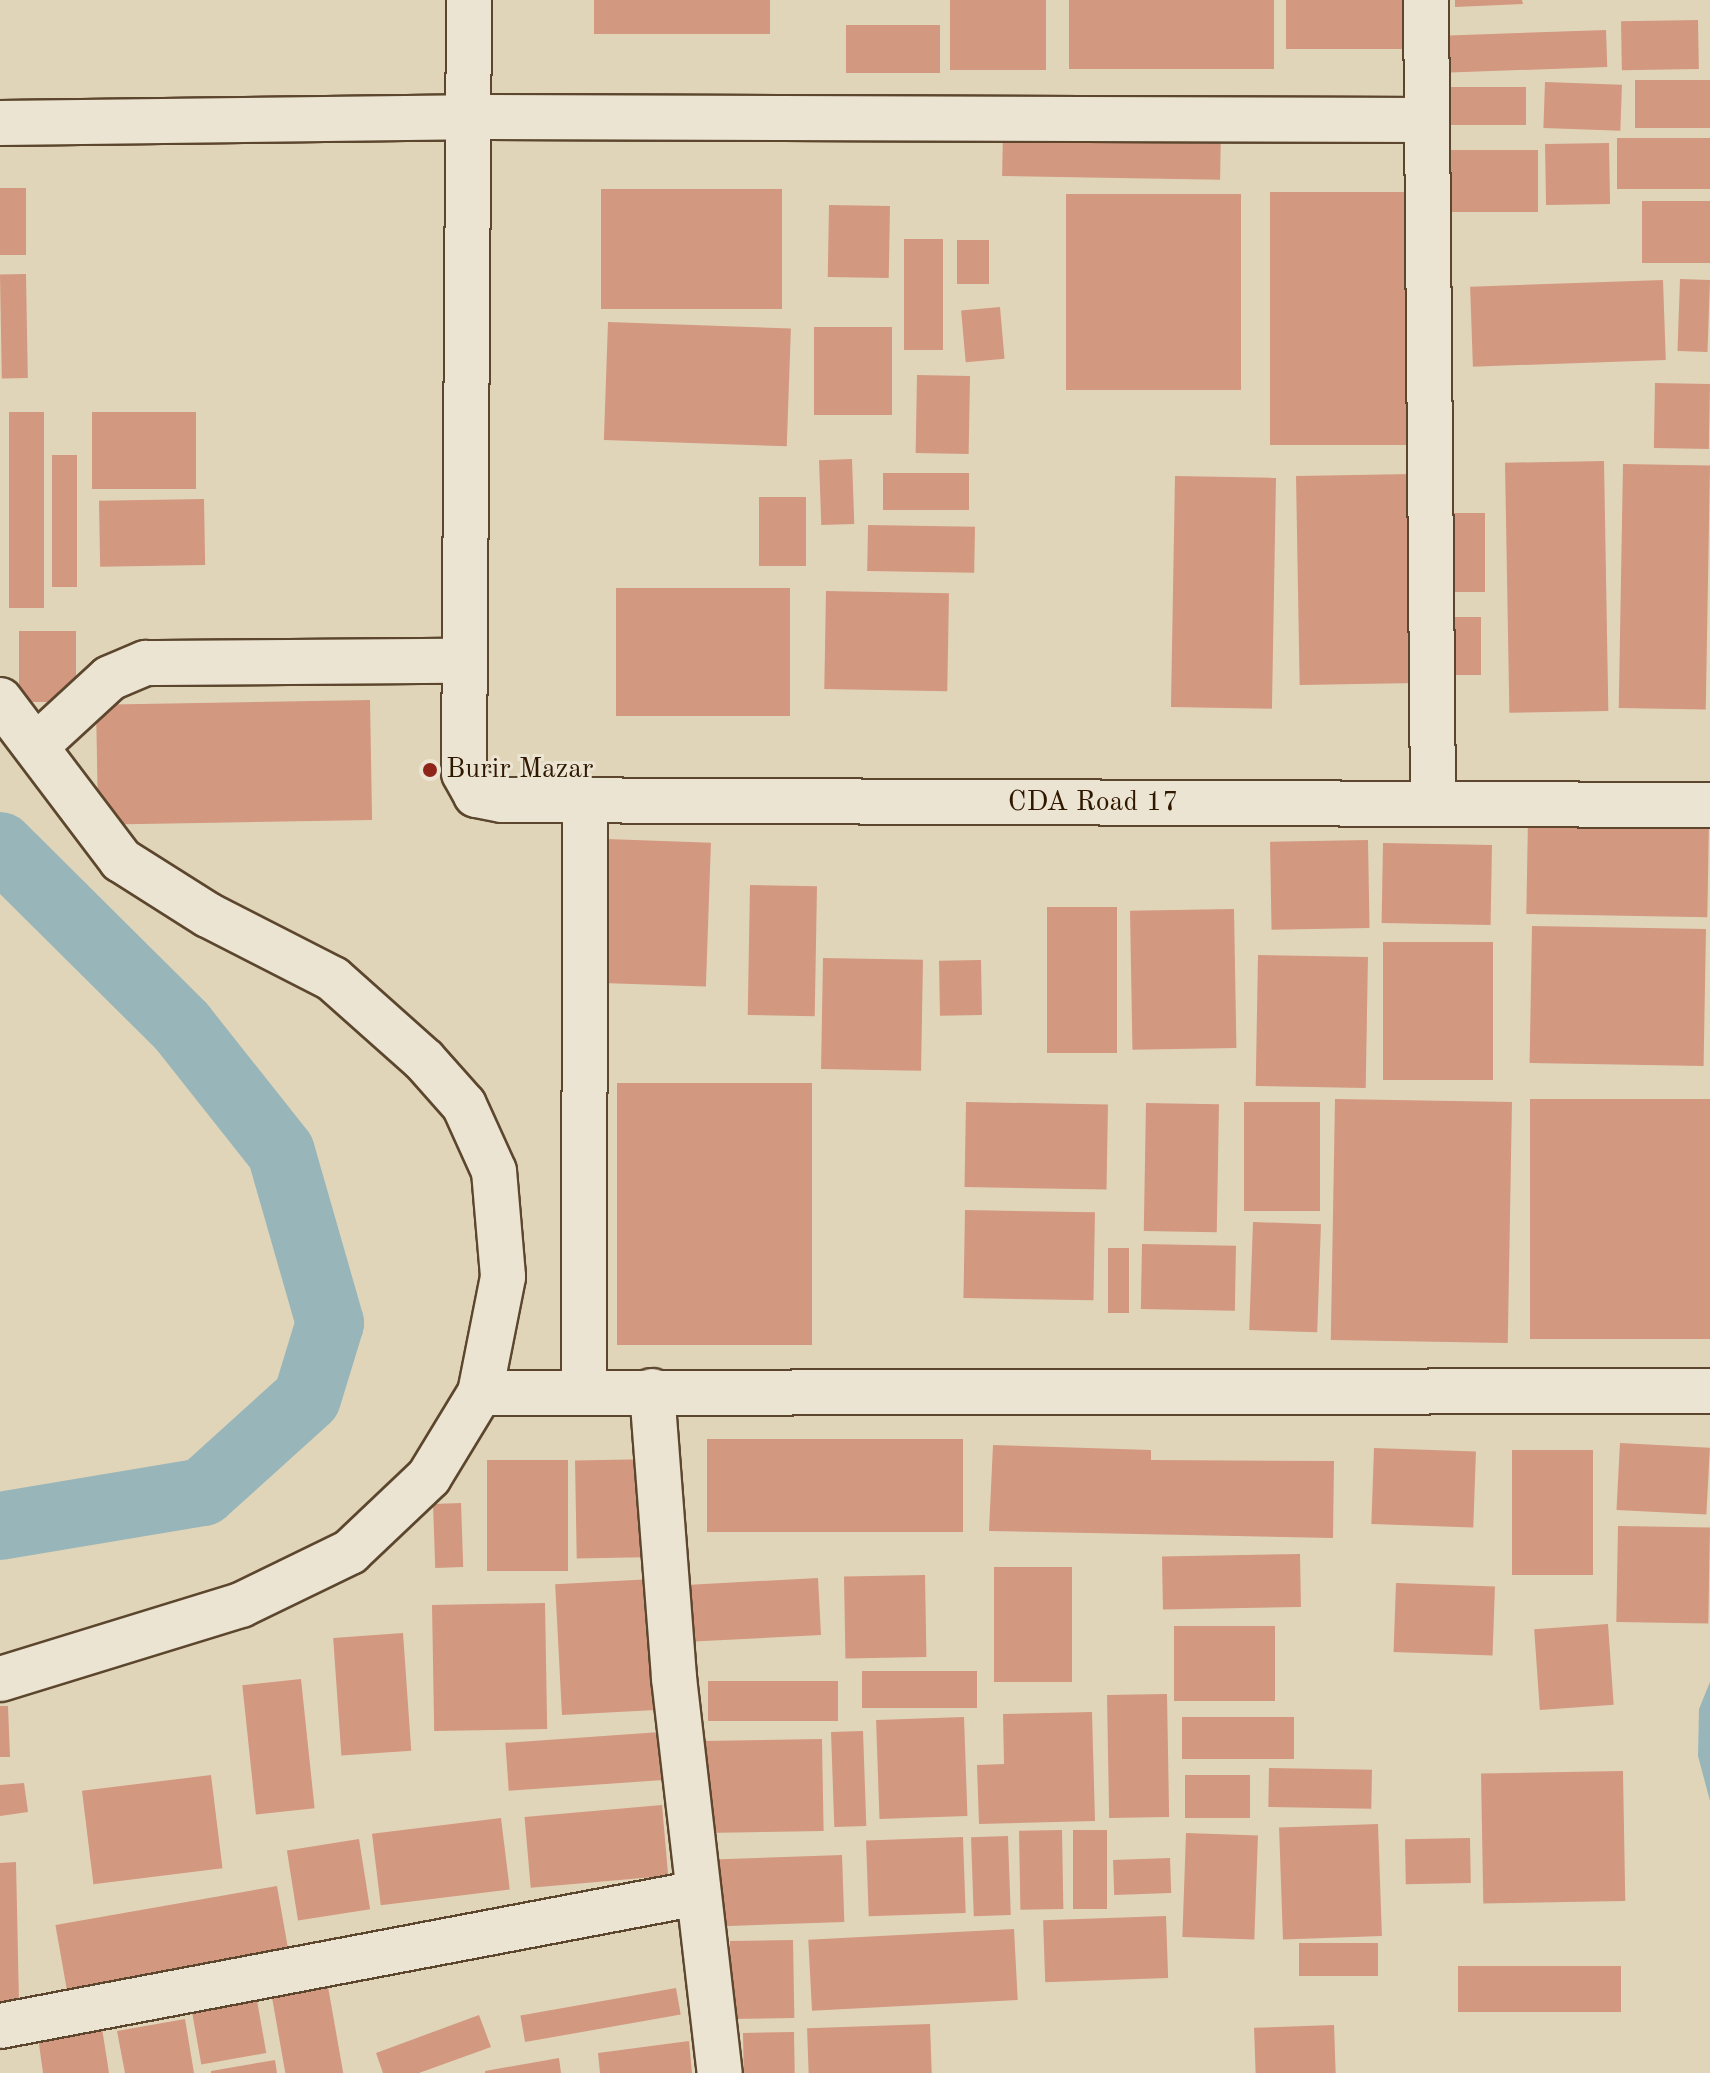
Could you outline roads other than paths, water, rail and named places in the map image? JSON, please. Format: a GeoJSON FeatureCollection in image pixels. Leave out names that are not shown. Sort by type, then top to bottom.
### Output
{"type":"FeatureCollection","features":[{"type":"Feature","properties":{"kind":"street"},"geometry":{"type":"LineString","coordinates":[[36,746],[110,678],[146,663],[465,661],[469,0]]}},
{"type":"Feature","properties":{"kind":"street"},"geometry":{"type":"LineString","coordinates":[[1426,0],[1433,804]]}},
{"type":"Feature","properties":{"kind":"street"},"geometry":{"type":"LineString","coordinates":[[0,123],[467,117],[1427,120]]}},
{"type":"Feature","properties":{"kind":"street","name":"CDA Road 17"},"geometry":{"type":"LineString","coordinates":[[465,661],[464,773],[476,795],[585,800],[1710,805]]}},
{"type":"Feature","properties":{"kind":"street"},"geometry":{"type":"LineString","coordinates":[[0,700],[121,860],[208,915],[333,979],[424,1060],[464,1105],[494,1171],[503,1277],[480,1393],[429,1477],[350,1552],[241,1605],[0,1679]]}},
{"type":"Feature","properties":{"kind":"street"},"geometry":{"type":"LineString","coordinates":[[584,1392],[585,800]]}},
{"type":"Feature","properties":{"kind":"street"},"geometry":{"type":"LineString","coordinates":[[652,1391],[698,1893],[720,2073]]}},
{"type":"Feature","properties":{"kind":"street"},"geometry":{"type":"LineString","coordinates":[[480,1393],[1710,1391]]}},
{"type":"Feature","properties":{"kind":"street"},"geometry":{"type":"LineString","coordinates":[[0,2026],[698,1893]]}},
{"type":"Feature","properties":{"kind":"water"},"geometry":{"type":"Polygon","coordinates":[[[1710,1682],[1710,1801],[1698,1756],[1699,1709],[1710,1682]]]}},
{"type":"Feature","properties":{"kind":"waterway"},"geometry":{"type":"LineString","coordinates":[[0,846],[182,1027],[281,1152],[330,1323],[307,1398],[203,1492],[0,1526]]}},
{"type":"Feature","properties":{"kind":"place","name":"Burir Mazar"},"geometry":{"type":"Point","coordinates":[430,770]}}]}
